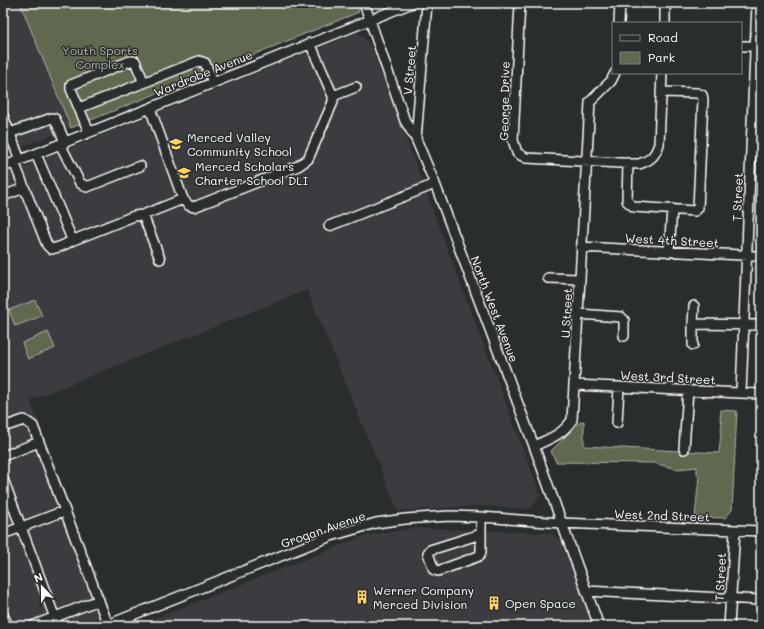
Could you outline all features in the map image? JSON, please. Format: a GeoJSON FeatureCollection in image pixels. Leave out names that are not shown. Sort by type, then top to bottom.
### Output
{"type":"FeatureCollection","features":[{"type":"Feature","properties":{"kind":"street","name":"North West Avenue"},"geometry":{"type":"LineString","coordinates":[[364,3],[405,120],[416,139],[435,184],[534,446],[599,626]]}},
{"type":"Feature","properties":{"kind":"street","name":"Wardrobe Avenue"},"geometry":{"type":"LineString","coordinates":[[3,167],[412,3]]}},
{"type":"Feature","properties":{"kind":"street","name":"V Street"},"geometry":{"type":"LineString","coordinates":[[416,139],[427,3]]}},
{"type":"Feature","properties":{"kind":"street","name":"George Drive"},"geometry":{"type":"LineString","coordinates":[[520,3],[513,140],[517,153],[531,159],[639,164],[650,160],[656,154],[659,144],[661,92]]}},
{"type":"Feature","properties":{"kind":"street"},"geometry":{"type":"LineString","coordinates":[[619,22],[620,3]]}},
{"type":"Feature","properties":{"kind":"street"},"geometry":{"type":"LineString","coordinates":[[665,22],[666,3]]}},
{"type":"Feature","properties":{"kind":"street","name":"T Street"},"geometry":{"type":"LineString","coordinates":[[741,393],[757,3]]}},
{"type":"Feature","properties":{"kind":"street"},"geometry":{"type":"LineString","coordinates":[[150,108],[182,198],[188,205],[194,207],[303,164],[308,159],[331,107],[333,96],[310,43]]}},
{"type":"Feature","properties":{"kind":"street"},"geometry":{"type":"LineString","coordinates":[[742,46],[755,46]]}},
{"type":"Feature","properties":{"kind":"street"},"geometry":{"type":"LineString","coordinates":[[89,132],[71,89],[71,85],[130,61],[135,61],[144,82]]}},
{"type":"Feature","properties":{"kind":"street"},"geometry":{"type":"LineString","coordinates":[[79,108],[199,61],[205,63],[213,82]]}},
{"type":"Feature","properties":{"kind":"street","name":"U Street"},"geometry":{"type":"LineString","coordinates":[[534,446],[555,437],[565,430],[572,420],[590,102],[611,81],[614,74]]}},
{"type":"Feature","properties":{"kind":"street"},"geometry":{"type":"LineString","coordinates":[[628,163],[627,201],[630,205],[634,207],[672,210],[695,211],[698,208],[700,204],[704,99],[702,95],[697,93],[661,92],[662,74]]}},
{"type":"Feature","properties":{"kind":"street"},"geometry":{"type":"LineString","coordinates":[[333,96],[356,87]]}},
{"type":"Feature","properties":{"kind":"street"},"geometry":{"type":"LineString","coordinates":[[3,116],[10,133],[24,188],[47,245],[51,249],[134,216],[143,215],[182,198]]}},
{"type":"Feature","properties":{"kind":"street"},"geometry":{"type":"LineString","coordinates":[[10,133],[52,118],[55,119],[62,143],[80,184],[87,187],[140,166]]}},
{"type":"Feature","properties":{"kind":"street"},"geometry":{"type":"LineString","coordinates":[[36,154],[71,237],[70,241]]}},
{"type":"Feature","properties":{"kind":"street"},"geometry":{"type":"LineString","coordinates":[[329,226],[435,184]]}},
{"type":"Feature","properties":{"kind":"street"},"geometry":{"type":"LineString","coordinates":[[3,196],[24,188]]}},
{"type":"Feature","properties":{"kind":"street"},"geometry":{"type":"LineString","coordinates":[[669,252],[672,210]]}},
{"type":"Feature","properties":{"kind":"street"},"geometry":{"type":"LineString","coordinates":[[143,215],[160,259]]}},
{"type":"Feature","properties":{"kind":"street","name":"West 4th Street"},"geometry":{"type":"LineString","coordinates":[[582,247],[761,256]]}},
{"type":"Feature","properties":{"kind":"street"},"geometry":{"type":"LineString","coordinates":[[548,278],[580,279]]}},
{"type":"Feature","properties":{"kind":"street"},"geometry":{"type":"LineString","coordinates":[[693,345],[694,306]]}},
{"type":"Feature","properties":{"kind":"street"},"geometry":{"type":"LineString","coordinates":[[578,314],[621,317],[624,320],[624,336]]}},
{"type":"Feature","properties":{"kind":"street"},"geometry":{"type":"LineString","coordinates":[[693,324],[761,325]]}},
{"type":"Feature","properties":{"kind":"street","name":"West 3rd Street"},"geometry":{"type":"LineString","coordinates":[[575,385],[761,394]]}},
{"type":"Feature","properties":{"kind":"street"},"geometry":{"type":"LineString","coordinates":[[617,423],[619,387]]}},
{"type":"Feature","properties":{"kind":"street"},"geometry":{"type":"LineString","coordinates":[[684,449],[688,390]]}},
{"type":"Feature","properties":{"kind":"street"},"geometry":{"type":"LineString","coordinates":[[3,427],[24,420],[33,426],[99,600],[106,625]]}},
{"type":"Feature","properties":{"kind":"street"},"geometry":{"type":"LineString","coordinates":[[3,456],[39,442]]}},
{"type":"Feature","properties":{"kind":"street"},"geometry":{"type":"LineString","coordinates":[[3,479],[56,622]]}},
{"type":"Feature","properties":{"kind":"street"},"geometry":{"type":"LineString","coordinates":[[3,534],[64,511]]}},
{"type":"Feature","properties":{"kind":"street"},"geometry":{"type":"LineString","coordinates":[[481,517],[481,534],[481,552],[478,556],[438,571],[434,570],[428,552],[430,550],[481,534]]}},
{"type":"Feature","properties":{"kind":"street","name":"Grogan Avenue"},"geometry":{"type":"LineString","coordinates":[[106,625],[331,536],[358,528],[416,518],[481,517],[561,523]]}},
{"type":"Feature","properties":{"kind":"street","name":"West 2nd Street"},"geometry":{"type":"LineString","coordinates":[[561,523],[761,531]]}},
{"type":"Feature","properties":{"kind":"street","name":"T Street"},"geometry":{"type":"LineString","coordinates":[[729,626],[735,530]]}},
{"type":"Feature","properties":{"kind":"street"},"geometry":{"type":"LineString","coordinates":[[586,592],[761,600]]}},
{"type":"Feature","properties":{"kind":"street"},"geometry":{"type":"LineString","coordinates":[[32,626],[56,622],[99,600]]}},
{"type":"Feature","properties":{"kind":"street"},"geometry":{"type":"LineString","coordinates":[[3,615],[8,626]]}},
{"type":"Feature","properties":{"kind":"shaded area"},"geometry":{"type":"Polygon","coordinates":[[[3,3],[20,3],[71,128],[3,154],[3,3]]]}},
{"type":"Feature","properties":{"kind":"shaded area"},"geometry":{"type":"Polygon","coordinates":[[[358,32],[370,44],[541,496],[530,509],[479,506],[398,511],[307,290],[30,400],[111,613],[77,626],[3,626],[3,175],[358,32]]]}},
{"type":"Feature","properties":{"kind":"shaded area"},"geometry":{"type":"Polygon","coordinates":[[[761,105],[761,246],[757,236],[761,105]]]}},
{"type":"Feature","properties":{"kind":"shaded area"},"geometry":{"type":"Polygon","coordinates":[[[414,528],[551,533],[564,543],[594,626],[136,626],[364,536],[414,528]]]}},
{"type":"Feature","properties":{"kind":"green space","name":"Youth Sports Complex"},"geometry":{"type":"Polygon","coordinates":[[[20,3],[356,3],[359,12],[71,128],[20,3]]]}},
{"type":"Feature","properties":{"kind":"green space"},"geometry":{"type":"Polygon","coordinates":[[[35,300],[42,316],[15,326],[9,310],[35,300]]]}},
{"type":"Feature","properties":{"kind":"green space"},"geometry":{"type":"Polygon","coordinates":[[[48,332],[55,348],[28,359],[22,343],[48,332]]]}},
{"type":"Feature","properties":{"kind":"green space"},"geometry":{"type":"Polygon","coordinates":[[[721,410],[737,411],[732,510],[725,518],[695,517],[699,476],[697,475],[697,467],[677,469],[654,463],[556,462],[551,451],[579,423],[584,421],[584,446],[719,453],[722,422],[720,421],[721,410]]]}},
{"type":"Feature","properties":{"kind":"place","name":"Merced Valley Community School"},"geometry":{"type":"Point","coordinates":[176,144]}},
{"type":"Feature","properties":{"kind":"place","name":"Merced Scholars Charter School DLI"},"geometry":{"type":"Point","coordinates":[184,173]}},
{"type":"Feature","properties":{"kind":"place","name":"Werner Company Merced Division"},"geometry":{"type":"Point","coordinates":[362,597]}},
{"type":"Feature","properties":{"kind":"place","name":"Open Space"},"geometry":{"type":"Point","coordinates":[494,603]}}]}
